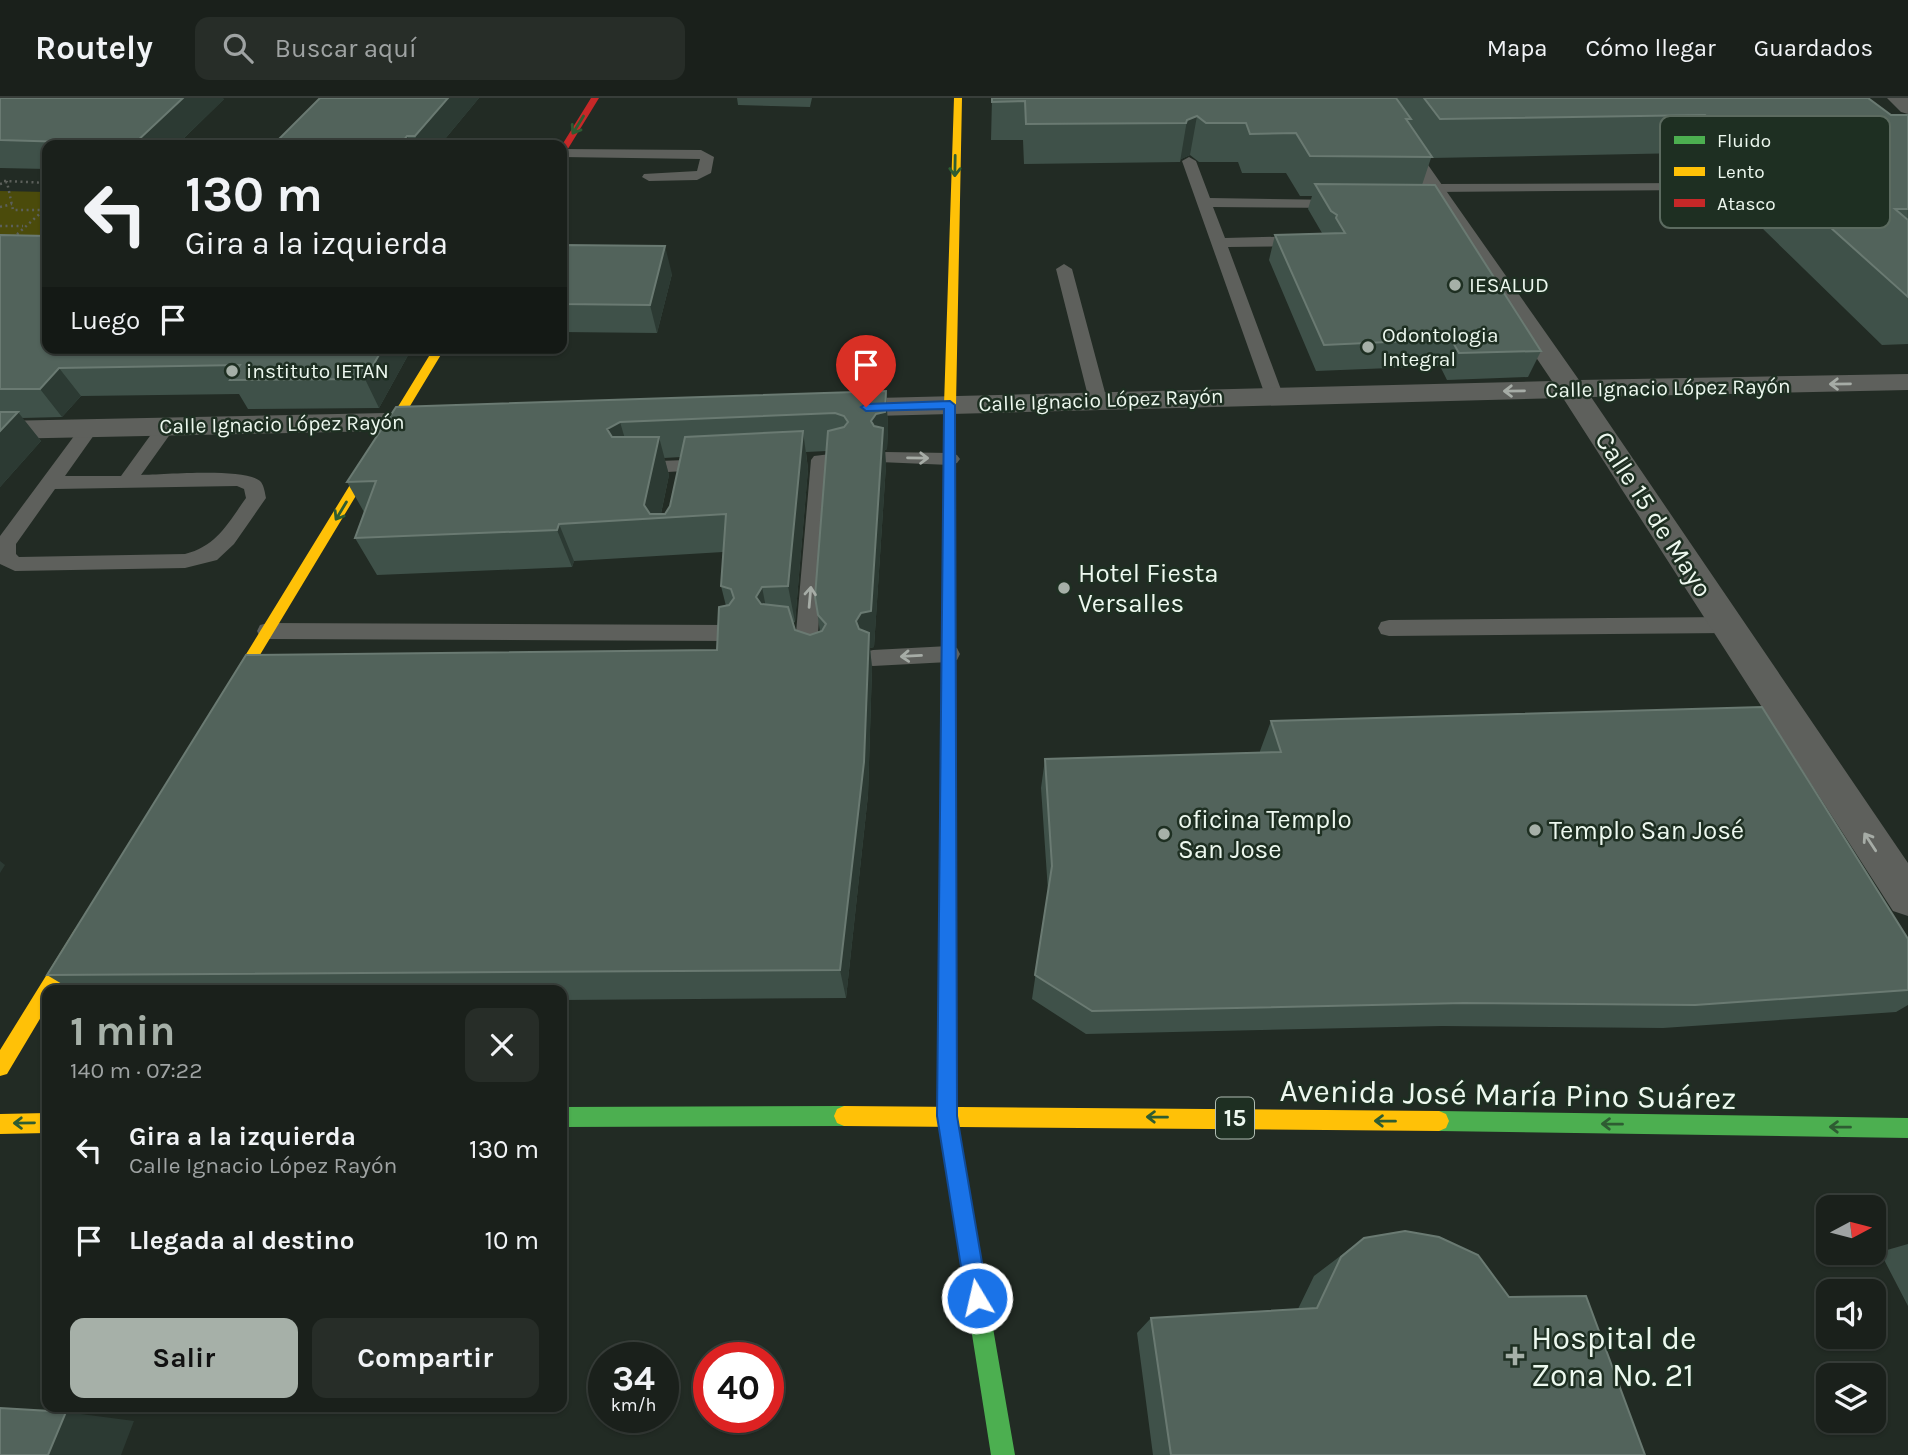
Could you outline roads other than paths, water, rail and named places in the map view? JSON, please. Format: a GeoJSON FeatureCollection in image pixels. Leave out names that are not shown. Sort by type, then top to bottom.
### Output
{"type":"FeatureCollection","features":[{"type":"Feature","properties":{"kind":"main road"},"geometry":{"type":"LineString","coordinates":[[567,145],[595,98]]}},
{"type":"Feature","properties":{"kind":"main road"},"geometry":{"type":"LineString","coordinates":[[958,98],[950,405],[947,1116],[1003,1455]]}},
{"type":"Feature","properties":{"kind":"main road"},"geometry":{"type":"LineString","coordinates":[[217,713],[436,354]]}},
{"type":"Feature","properties":{"kind":"main road"},"geometry":{"type":"LineString","coordinates":[[50,985],[87,925]]}},
{"type":"Feature","properties":{"kind":"main road"},"geometry":{"type":"LineString","coordinates":[[0,1067],[42,998]]}},
{"type":"Feature","properties":{"kind":"main road","name":"Avenida José María Pino Suárez"},"geometry":{"type":"LineString","coordinates":[[567,1117],[947,1116],[1908,1128]]}},
{"type":"Feature","properties":{"kind":"main road"},"geometry":{"type":"LineString","coordinates":[[0,1124],[42,1123]]}},
{"type":"Feature","properties":{"kind":"street","name":"Calle 15 de Mayo"},"geometry":{"type":"LineString","coordinates":[[1371,98],[1436,199],[1572,390],[1908,898]]}},
{"type":"Feature","properties":{"kind":"street"},"geometry":{"type":"LineString","coordinates":[[1897,98],[1908,108]]}},
{"type":"Feature","properties":{"kind":"street","name":"Calle Ignacio López Rayón"},"geometry":{"type":"LineString","coordinates":[[811,409],[1274,395],[1908,382]]}},
{"type":"Feature","properties":{"kind":"street","name":"Calle Ignacio López Rayón"},"geometry":{"type":"LineString","coordinates":[[0,430],[464,420]]}},
{"type":"Feature","properties":{"kind":"lane"},"geometry":{"type":"LineString","coordinates":[[567,153],[707,157],[704,173],[697,176],[649,177]]}},
{"type":"Feature","properties":{"kind":"lane"},"geometry":{"type":"LineString","coordinates":[[1189,161],[1274,395]]}},
{"type":"Feature","properties":{"kind":"lane"},"geometry":{"type":"LineString","coordinates":[[1436,199],[1660,188]]}},
{"type":"Feature","properties":{"kind":"lane"},"geometry":{"type":"LineString","coordinates":[[1203,202],[1351,204]]}},
{"type":"Feature","properties":{"kind":"lane"},"geometry":{"type":"LineString","coordinates":[[1219,243],[1320,241]]}},
{"type":"Feature","properties":{"kind":"lane"},"geometry":{"type":"LineString","coordinates":[[1064,269],[1098,400]]}},
{"type":"Feature","properties":{"kind":"lane"},"geometry":{"type":"LineString","coordinates":[[126,482],[167,426]]}},
{"type":"Feature","properties":{"kind":"lane"},"geometry":{"type":"LineString","coordinates":[[50,483],[239,480],[253,485],[256,498],[227,540],[210,555],[185,561],[15,564],[5,557],[5,543],[90,428]]}},
{"type":"Feature","properties":{"kind":"lane"},"geometry":{"type":"LineString","coordinates":[[886,458],[950,458]]}},
{"type":"Feature","properties":{"kind":"lane"},"geometry":{"type":"LineString","coordinates":[[817,660],[810,657],[797,633],[822,460]]}},
{"type":"Feature","properties":{"kind":"lane"},"geometry":{"type":"LineString","coordinates":[[631,468],[738,464]]}},
{"type":"Feature","properties":{"kind":"lane"},"geometry":{"type":"LineString","coordinates":[[678,491],[683,466]]}},
{"type":"Feature","properties":{"kind":"lane"},"geometry":{"type":"LineString","coordinates":[[1388,628],[1727,625]]}},
{"type":"Feature","properties":{"kind":"lane"},"geometry":{"type":"LineString","coordinates":[[268,631],[729,633]]}},
{"type":"Feature","properties":{"kind":"lane"},"geometry":{"type":"LineString","coordinates":[[873,658],[949,654]]}},
{"type":"Feature","properties":{"kind":"place","name":"IESALUD"},"geometry":{"type":"Point","coordinates":[1455,285]}},
{"type":"Feature","properties":{"kind":"place","name":"Odontologia Integral"},"geometry":{"type":"Point","coordinates":[1368,347]}},
{"type":"Feature","properties":{"kind":"place","name":"instituto IETAN"},"geometry":{"type":"Point","coordinates":[232,371]}},
{"type":"Feature","properties":{"kind":"place","name":"Hotel Fiesta Versalles"},"geometry":{"type":"Point","coordinates":[1064,588]}},
{"type":"Feature","properties":{"kind":"place","name":"Templo San José"},"geometry":{"type":"Point","coordinates":[1535,830]}},
{"type":"Feature","properties":{"kind":"place","name":"oficina Templo San Jose"},"geometry":{"type":"Point","coordinates":[1164,834]}},
{"type":"Feature","properties":{"kind":"place","name":"Hospital de Zona No. 21"},"geometry":{"type":"Point","coordinates":[1515,1356]}}]}
